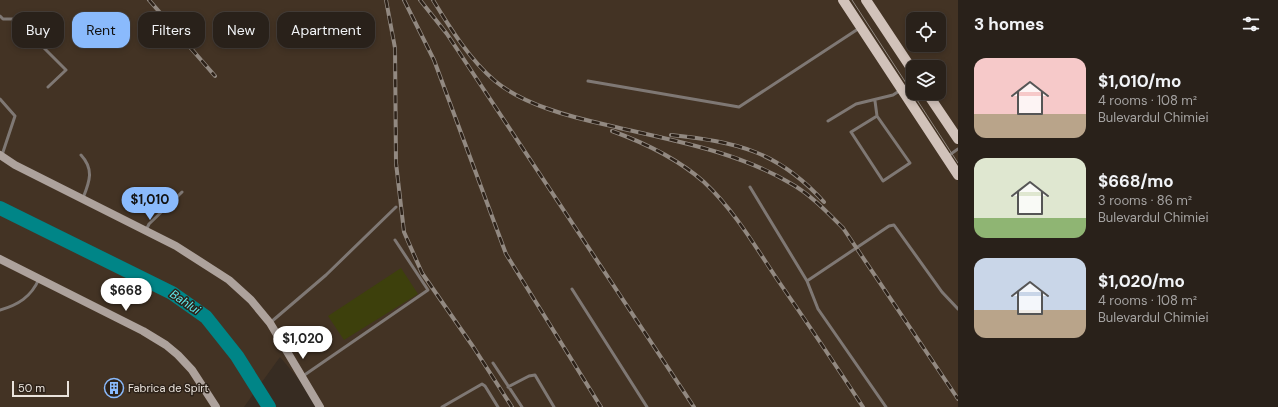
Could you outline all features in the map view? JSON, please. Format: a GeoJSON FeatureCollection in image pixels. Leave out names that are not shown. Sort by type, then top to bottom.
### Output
{"type":"FeatureCollection","features":[{"type":"Feature","properties":{"kind":"main road"},"geometry":{"type":"LineString","coordinates":[[843,0],[958,175]]}},
{"type":"Feature","properties":{"kind":"main road"},"geometry":{"type":"LineString","coordinates":[[866,0],[906,60]]}},
{"type":"Feature","properties":{"kind":"main road"},"geometry":{"type":"LineString","coordinates":[[932,100],[958,139]]}},
{"type":"Feature","properties":{"kind":"street"},"geometry":{"type":"LineString","coordinates":[[1,156],[15,165],[176,246],[229,280],[251,300],[270,323],[320,407]]}},
{"type":"Feature","properties":{"kind":"street"},"geometry":{"type":"LineString","coordinates":[[0,259],[143,331],[166,346],[178,355],[192,370],[216,407]]}},
{"type":"Feature","properties":{"kind":"lane"},"geometry":{"type":"LineString","coordinates":[[0,16],[3,19],[14,19],[66,70],[48,88]]}},
{"type":"Feature","properties":{"kind":"lane"},"geometry":{"type":"LineString","coordinates":[[588,81],[739,108],[860,27]]}},
{"type":"Feature","properties":{"kind":"lane"},"geometry":{"type":"LineString","coordinates":[[828,121],[856,104],[893,96],[906,87]]}},
{"type":"Feature","properties":{"kind":"lane"},"geometry":{"type":"LineString","coordinates":[[0,99],[15,116],[5,152],[1,156]]}},
{"type":"Feature","properties":{"kind":"lane"},"geometry":{"type":"LineString","coordinates":[[875,101],[877,116],[910,163],[884,181],[851,132],[877,116]]}},
{"type":"Feature","properties":{"kind":"lane"},"geometry":{"type":"LineString","coordinates":[[946,157],[958,149]]}},
{"type":"Feature","properties":{"kind":"lane"},"geometry":{"type":"LineString","coordinates":[[81,154],[85,159],[91,174],[89,184],[82,199]]}},
{"type":"Feature","properties":{"kind":"lane"},"geometry":{"type":"LineString","coordinates":[[750,187],[807,281],[818,309],[886,407]]}},
{"type":"Feature","properties":{"kind":"lane"},"geometry":{"type":"LineString","coordinates":[[146,230],[149,224],[182,192]]}},
{"type":"Feature","properties":{"kind":"lane"},"geometry":{"type":"LineString","coordinates":[[270,323],[326,275],[396,207]]}},
{"type":"Feature","properties":{"kind":"lane"},"geometry":{"type":"LineString","coordinates":[[807,281],[889,226],[894,225],[942,292],[958,309]]}},
{"type":"Feature","properties":{"kind":"lane"},"geometry":{"type":"LineString","coordinates":[[301,376],[428,290],[395,240]]}},
{"type":"Feature","properties":{"kind":"lane"},"geometry":{"type":"LineString","coordinates":[[0,310],[22,302],[36,287],[39,279]]}},
{"type":"Feature","properties":{"kind":"lane"},"geometry":{"type":"LineString","coordinates":[[572,289],[647,407]]}},
{"type":"Feature","properties":{"kind":"lane"},"geometry":{"type":"LineString","coordinates":[[493,363],[522,407]]}},
{"type":"Feature","properties":{"kind":"lane"},"geometry":{"type":"LineString","coordinates":[[508,387],[529,376],[535,375],[554,407]]}},
{"type":"Feature","properties":{"kind":"lane"},"geometry":{"type":"LineString","coordinates":[[442,407],[482,384],[485,386],[498,407]]}},
{"type":"Feature","properties":{"kind":"shaded area"},"geometry":{"type":"Polygon","coordinates":[[[0,0],[958,0],[958,407],[322,407],[280,357],[244,407],[0,407],[0,0]]]}},
{"type":"Feature","properties":{"kind":"shaded area"},"geometry":{"type":"Polygon","coordinates":[[[401,268],[418,294],[344,340],[328,316],[401,268]]]}},
{"type":"Feature","properties":{"kind":"waterway","name":"Bahlui"},"geometry":{"type":"LineString","coordinates":[[0,208],[172,293],[206,317],[237,356],[269,407]]}},
{"type":"Feature","properties":{"kind":"tram line"},"geometry":{"type":"LineString","coordinates":[[852,0],[958,163]]}},
{"type":"Feature","properties":{"kind":"railway"},"geometry":{"type":"LineString","coordinates":[[149,0],[215,76]]}},
{"type":"Feature","properties":{"kind":"railway"},"geometry":{"type":"LineString","coordinates":[[386,0],[395,48],[396,163],[404,232],[422,273],[474,348],[512,407]]}},
{"type":"Feature","properties":{"kind":"railway"},"geometry":{"type":"LineString","coordinates":[[404,0],[434,60],[506,254],[601,407]]}},
{"type":"Feature","properties":{"kind":"railway"},"geometry":{"type":"LineString","coordinates":[[420,0],[447,34],[694,407]]}},
{"type":"Feature","properties":{"kind":"railway"},"geometry":{"type":"LineString","coordinates":[[433,0],[453,32],[477,63],[495,81],[520,97],[563,114],[677,141],[724,154],[769,172],[804,192],[843,228],[958,399]]}},
{"type":"Feature","properties":{"kind":"railway"},"geometry":{"type":"LineString","coordinates":[[612,131],[661,152],[694,174],[715,193],[744,229],[863,407]]}},
{"type":"Feature","properties":{"kind":"railway"},"geometry":{"type":"LineString","coordinates":[[671,135],[716,141],[755,152],[773,160],[790,171],[824,202]]}},
{"type":"Feature","properties":{"kind":"place","name":"Fabrica de Spirt"},"geometry":{"type":"Point","coordinates":[114,388]}}]}
